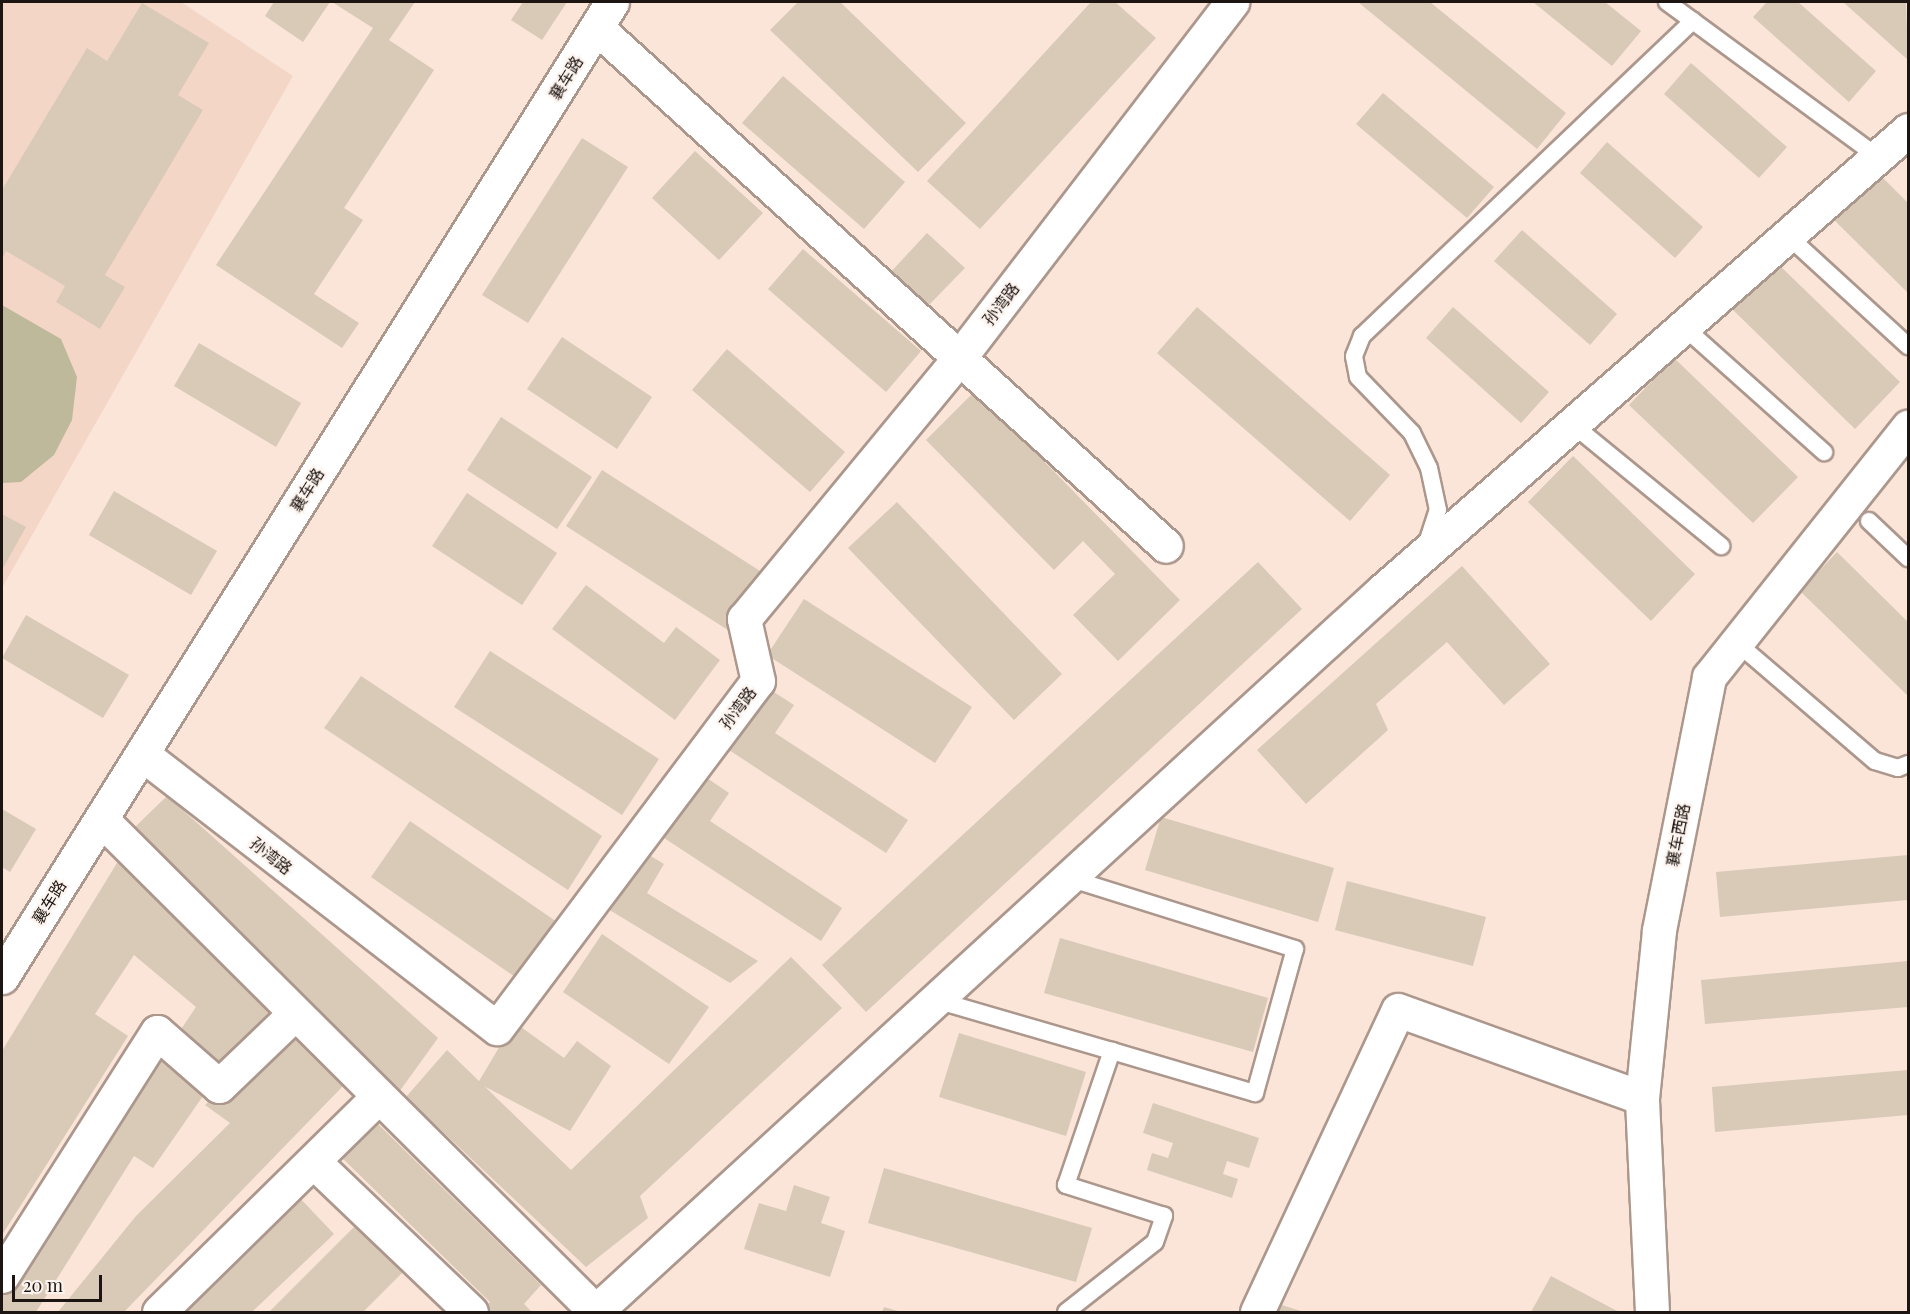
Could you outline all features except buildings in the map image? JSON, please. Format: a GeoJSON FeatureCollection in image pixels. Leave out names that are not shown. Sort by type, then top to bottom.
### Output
{"type":"FeatureCollection","features":[{"type":"Feature","properties":{"kind":"street","name":"孙湾路"},"geometry":{"type":"LineString","coordinates":[[141,754],[497,1028],[758,681],[744,619],[959,358],[1232,2]]}},
{"type":"Feature","properties":{"kind":"street"},"geometry":{"type":"LineString","coordinates":[[604,15],[959,358],[1166,546]]}},
{"type":"Feature","properties":{"kind":"street","name":"襄车路"},"geometry":{"type":"LineString","coordinates":[[2,977],[604,15]]}},
{"type":"Feature","properties":{"kind":"street"},"geometry":{"type":"LineString","coordinates":[[101,819],[596,1312],[1423,554],[1878,158],[1907,136]]}},
{"type":"Feature","properties":{"kind":"street","name":"襄车西路"},"geometry":{"type":"LineString","coordinates":[[1652,1312],[1642,1098],[1659,930],[1709,677],[1908,427]]}},
{"type":"Feature","properties":{"kind":"street"},"geometry":{"type":"LineString","coordinates":[[1257,1312],[1398,1010],[1642,1098]]}},
{"type":"Feature","properties":{"kind":"street"},"geometry":{"type":"LineString","coordinates":[[2,1276],[157,1032],[219,1086],[295,1013]]}},
{"type":"Feature","properties":{"kind":"street"},"geometry":{"type":"LineString","coordinates":[[159,1312],[314,1162],[378,1096]]}},
{"type":"Feature","properties":{"kind":"street"},"geometry":{"type":"LineString","coordinates":[[314,1162],[471,1312]]}},
{"type":"Feature","properties":{"kind":"lane"},"geometry":{"type":"LineString","coordinates":[[1667,2],[1878,158]]}},
{"type":"Feature","properties":{"kind":"lane"},"geometry":{"type":"LineString","coordinates":[[1423,554],[1438,510],[1429,468],[1412,433],[1358,377],[1354,356],[1362,336],[1693,21]]}},
{"type":"Feature","properties":{"kind":"lane"},"geometry":{"type":"LineString","coordinates":[[1788,236],[1908,346]]}},
{"type":"Feature","properties":{"kind":"lane"},"geometry":{"type":"LineString","coordinates":[[1684,327],[1824,452]]}},
{"type":"Feature","properties":{"kind":"lane"},"geometry":{"type":"LineString","coordinates":[[1572,424],[1721,546]]}},
{"type":"Feature","properties":{"kind":"lane"},"geometry":{"type":"LineString","coordinates":[[1869,521],[1908,558]]}},
{"type":"Feature","properties":{"kind":"lane"},"geometry":{"type":"LineString","coordinates":[[1736,642],[1875,761],[1898,768],[1908,764]]}},
{"type":"Feature","properties":{"kind":"lane"},"geometry":{"type":"LineString","coordinates":[[936,1000],[1255,1093],[1295,949],[1069,878]]}},
{"type":"Feature","properties":{"kind":"lane"},"geometry":{"type":"LineString","coordinates":[[1066,1312],[1155,1242],[1164,1216],[1066,1185],[1112,1051]]}},
{"type":"Feature","properties":{"kind":"shaded area"},"geometry":{"type":"Polygon","coordinates":[[[2,2],[181,2],[293,76],[2,588],[2,2]]]}},
{"type":"Feature","properties":{"kind":"shaded area"},"geometry":{"type":"Polygon","coordinates":[[[2,305],[61,339],[77,377],[72,420],[54,455],[21,482],[2,483],[2,305]]]}}]}
